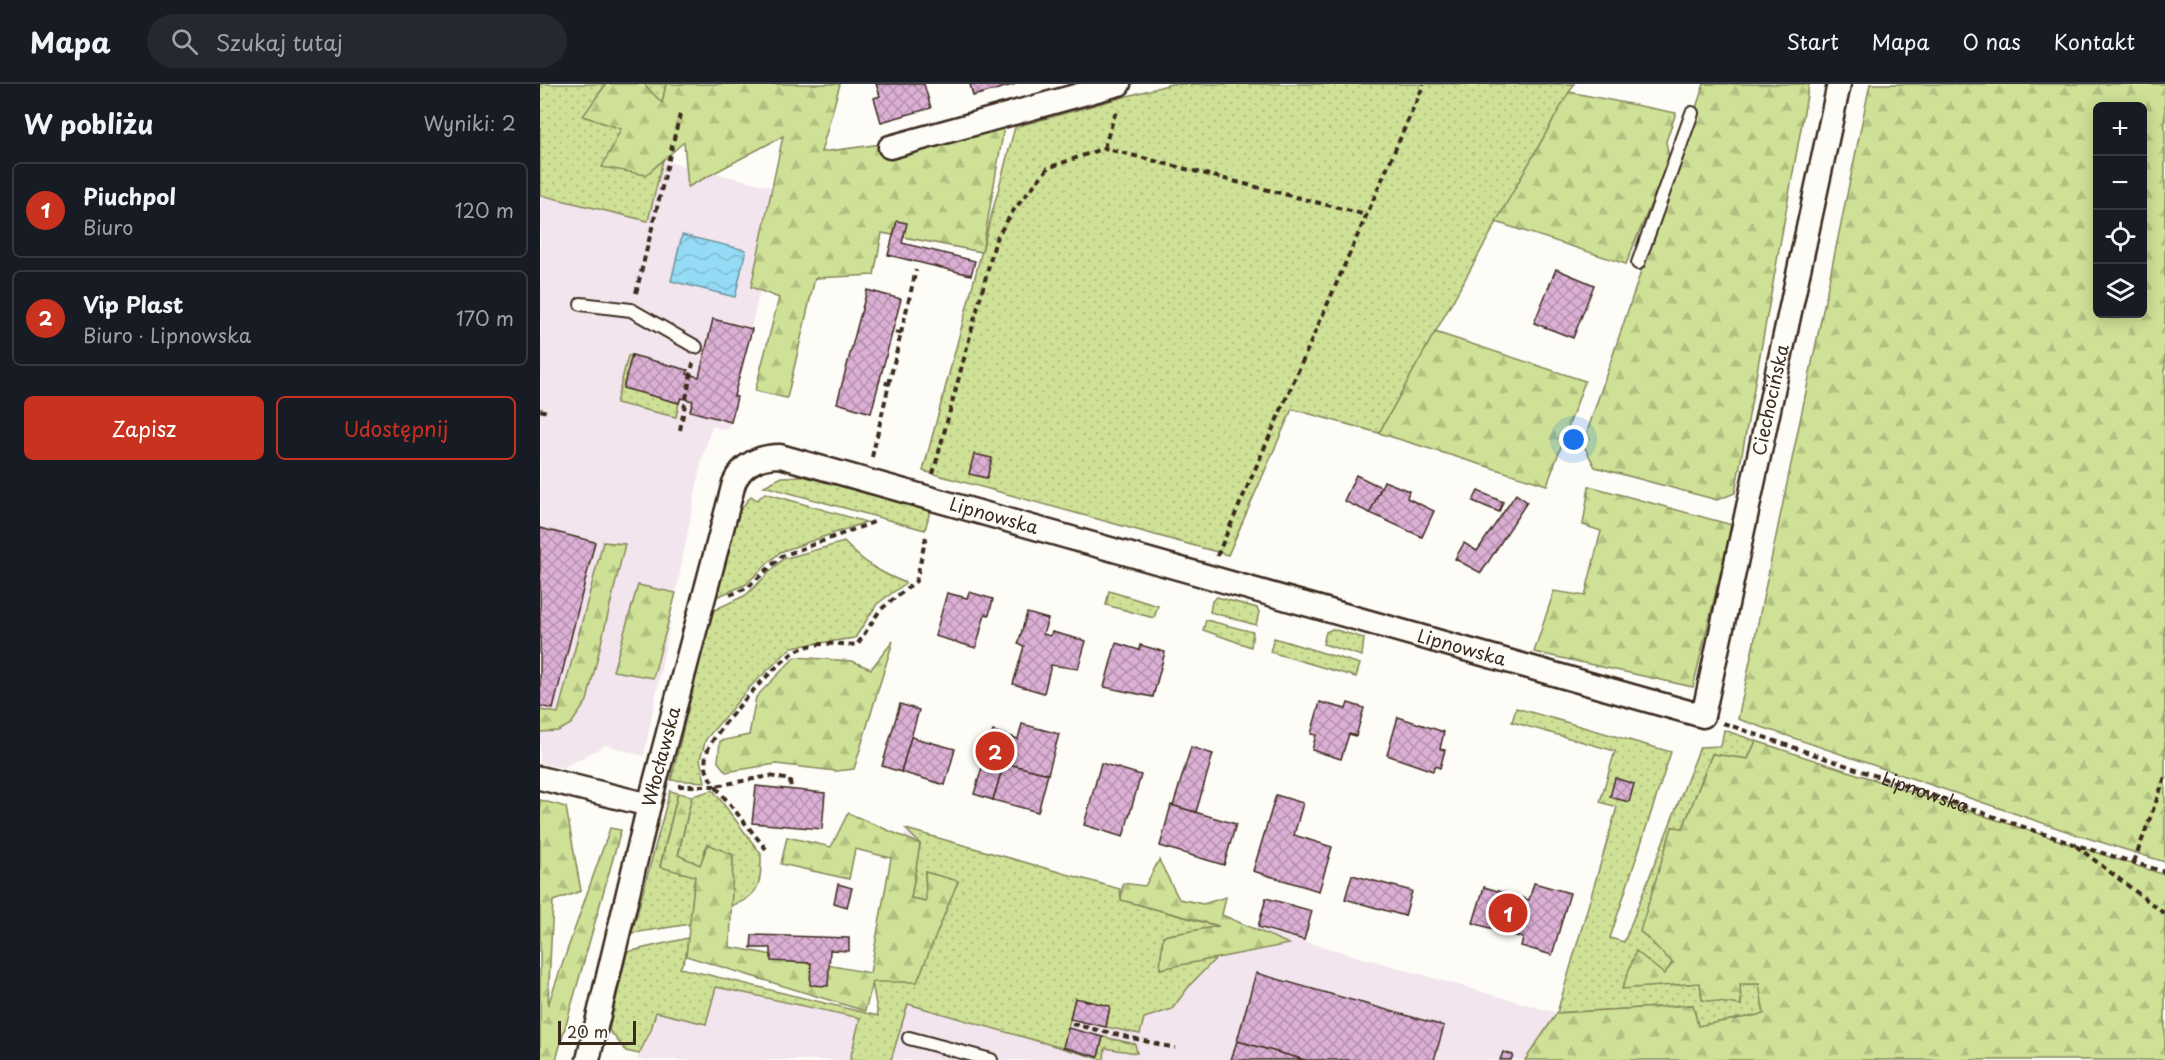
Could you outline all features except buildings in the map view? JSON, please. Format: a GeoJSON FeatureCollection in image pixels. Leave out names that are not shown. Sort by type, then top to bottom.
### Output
{"type":"FeatureCollection","features":[{"type":"Feature","properties":{"kind":"street","name":"Ciechocińska"},"geometry":{"type":"LineString","coordinates":[[1703,716],[1839,84]]}},
{"type":"Feature","properties":{"kind":"street"},"geometry":{"type":"LineString","coordinates":[[890,147],[1118,95]]}},
{"type":"Feature","properties":{"kind":"street","name":"Lipnowska"},"geometry":{"type":"LineString","coordinates":[[751,462],[780,456],[1703,716]]}},
{"type":"Feature","properties":{"kind":"street","name":"Włocławska"},"geometry":{"type":"LineString","coordinates":[[588,1060],[698,609],[734,483],[741,471],[751,462]]}},
{"type":"Feature","properties":{"kind":"street"},"geometry":{"type":"LineString","coordinates":[[540,778],[651,796]]}},
{"type":"Feature","properties":{"kind":"lane"},"geometry":{"type":"LineString","coordinates":[[1638,262],[1692,112]]}},
{"type":"Feature","properties":{"kind":"lane"},"geometry":{"type":"LineString","coordinates":[[581,304],[632,310],[696,347]]}},
{"type":"Feature","properties":{"kind":"lane"},"geometry":{"type":"LineString","coordinates":[[909,1038],[991,1060]]}},
{"type":"Feature","properties":{"kind":"path"},"geometry":{"type":"LineString","coordinates":[[1212,566],[1424,84]]}},
{"type":"Feature","properties":{"kind":"path"},"geometry":{"type":"LineString","coordinates":[[1104,148],[1118,95]]}},
{"type":"Feature","properties":{"kind":"path"},"geometry":{"type":"LineString","coordinates":[[632,310],[681,110]]}},
{"type":"Feature","properties":{"kind":"path"},"geometry":{"type":"LineString","coordinates":[[932,475],[996,239],[1013,211],[1048,168],[1104,148],[1366,215]]}},
{"type":"Feature","properties":{"kind":"path"},"geometry":{"type":"LineString","coordinates":[[871,459],[916,270]]}},
{"type":"Feature","properties":{"kind":"path"},"geometry":{"type":"LineString","coordinates":[[893,332],[901,333]]}},
{"type":"Feature","properties":{"kind":"path"},"geometry":{"type":"LineString","coordinates":[[680,430],[696,347]]}},
{"type":"Feature","properties":{"kind":"path"},"geometry":{"type":"LineString","coordinates":[[880,381],[889,384]]}},
{"type":"Feature","properties":{"kind":"path"},"geometry":{"type":"LineString","coordinates":[[540,411],[547,412]]}},
{"type":"Feature","properties":{"kind":"path"},"geometry":{"type":"LineString","coordinates":[[698,609],[747,588],[782,556],[874,522]]}},
{"type":"Feature","properties":{"kind":"path"},"geometry":{"type":"LineString","coordinates":[[766,849],[707,776],[705,765],[711,742],[774,667],[800,649],[831,643],[857,645],[880,610],[916,580],[926,537]]}},
{"type":"Feature","properties":{"kind":"path","name":"Lipnowska"},"geometry":{"type":"LineString","coordinates":[[1703,716],[2073,843],[2165,872]]}},
{"type":"Feature","properties":{"kind":"path"},"geometry":{"type":"LineString","coordinates":[[651,796],[770,776],[790,780],[791,790]]}},
{"type":"Feature","properties":{"kind":"path"},"geometry":{"type":"LineString","coordinates":[[2134,862],[2165,777]]}},
{"type":"Feature","properties":{"kind":"path"},"geometry":{"type":"LineString","coordinates":[[2073,843],[2165,914]]}},
{"type":"Feature","properties":{"kind":"path"},"geometry":{"type":"LineString","coordinates":[[1072,1024],[1175,1048]]}},
{"type":"Feature","properties":{"kind":"shaded area"},"geometry":{"type":"Polygon","coordinates":[[[656,159],[785,190],[734,396],[737,397],[731,422],[727,430],[712,426],[702,459],[644,756],[606,745],[562,768],[540,763],[540,182],[656,159]]]}},
{"type":"Feature","properties":{"kind":"shaded area"},"geometry":{"type":"Polygon","coordinates":[[[906,829],[1557,1013],[1525,1060],[637,1060],[661,963],[878,1016],[906,829]]]}},
{"type":"Feature","properties":{"kind":"green space"},"geometry":{"type":"Polygon","coordinates":[[[540,84],[606,84],[584,116],[622,129],[646,175],[663,160],[648,221],[540,195],[540,84]]]}},
{"type":"Feature","properties":{"kind":"green space"},"geometry":{"type":"Polygon","coordinates":[[[606,84],[644,84],[662,103],[666,84],[840,84],[821,152],[1004,128],[982,252],[882,233],[874,275],[815,278],[787,398],[755,391],[779,298],[751,287],[783,136],[688,187],[684,142],[646,175],[602,167],[621,129],[583,116],[606,84]]]}},
{"type":"Feature","properties":{"kind":"green space"},"geometry":{"type":"Polygon","coordinates":[[[644,84],[666,84],[662,104],[644,84]]]}},
{"type":"Feature","properties":{"kind":"green space"},"geometry":{"type":"Polygon","coordinates":[[[1171,84],[1574,84],[1379,433],[1292,409],[1228,555],[923,471],[1015,127],[1171,84]]]}},
{"type":"Feature","properties":{"kind":"green space"},"geometry":{"type":"Polygon","coordinates":[[[1704,84],[1809,84],[1735,493],[1717,500],[1595,467],[1583,444],[1704,84]]]}},
{"type":"Feature","properties":{"kind":"green space"},"geometry":{"type":"Polygon","coordinates":[[[1870,84],[2165,84],[2165,862],[2078,835],[1738,719],[1870,84]]]}},
{"type":"Feature","properties":{"kind":"green space"},"geometry":{"type":"Polygon","coordinates":[[[1569,92],[1676,113],[1666,141],[1669,160],[1626,264],[1496,222],[1569,92]]]}},
{"type":"Feature","properties":{"kind":"green space"},"geometry":{"type":"Polygon","coordinates":[[[1435,332],[1585,381],[1547,485],[1379,433],[1435,332]]]}},
{"type":"Feature","properties":{"kind":"green space"},"geometry":{"type":"Polygon","coordinates":[[[632,355],[624,388],[679,403],[676,417],[616,403],[628,356],[632,355]]]}},
{"type":"Feature","properties":{"kind":"green space"},"geometry":{"type":"Polygon","coordinates":[[[803,476],[930,511],[925,530],[764,486],[782,477],[803,476]]]}},
{"type":"Feature","properties":{"kind":"green space"},"geometry":{"type":"Polygon","coordinates":[[[1589,486],[1732,525],[1693,687],[1534,652],[1554,591],[1585,596],[1601,531],[1583,525],[1589,486]]]}},
{"type":"Feature","properties":{"kind":"green space"},"geometry":{"type":"Polygon","coordinates":[[[765,493],[866,522],[780,552],[745,585],[714,598],[737,514],[751,496],[757,500],[765,493]]]}},
{"type":"Feature","properties":{"kind":"green space"},"geometry":{"type":"Polygon","coordinates":[[[603,542],[625,544],[587,701],[571,724],[558,731],[540,732],[540,710],[558,713],[603,542]]]}},
{"type":"Feature","properties":{"kind":"green space"},"geometry":{"type":"Polygon","coordinates":[[[844,542],[872,566],[906,583],[877,604],[855,638],[792,647],[749,688],[706,739],[700,759],[705,782],[671,780],[712,611],[746,595],[783,559],[844,542]]]}},
{"type":"Feature","properties":{"kind":"green space"},"geometry":{"type":"Polygon","coordinates":[[[638,585],[676,593],[653,678],[613,671],[638,585]]]}},
{"type":"Feature","properties":{"kind":"green space"},"geometry":{"type":"Polygon","coordinates":[[[1109,591],[1158,606],[1154,618],[1106,605],[1109,591]]]}},
{"type":"Feature","properties":{"kind":"green space"},"geometry":{"type":"Polygon","coordinates":[[[1217,597],[1257,608],[1259,612],[1256,625],[1210,612],[1212,601],[1217,597]]]}},
{"type":"Feature","properties":{"kind":"green space"},"geometry":{"type":"Polygon","coordinates":[[[1206,620],[1253,632],[1251,647],[1203,630],[1206,620]]]}},
{"type":"Feature","properties":{"kind":"green space"},"geometry":{"type":"Polygon","coordinates":[[[1332,629],[1364,638],[1362,656],[1323,644],[1326,632],[1332,629]]]}},
{"type":"Feature","properties":{"kind":"green space"},"geometry":{"type":"Polygon","coordinates":[[[1274,638],[1360,664],[1356,677],[1270,652],[1274,638]]]}},
{"type":"Feature","properties":{"kind":"green space"},"geometry":{"type":"Polygon","coordinates":[[[893,641],[854,769],[836,771],[776,764],[726,772],[718,762],[720,741],[749,735],[756,697],[795,657],[852,661],[871,669],[893,641]]]}},
{"type":"Feature","properties":{"kind":"green space"},"geometry":{"type":"Polygon","coordinates":[[[1516,708],[1671,752],[1610,938],[1624,942],[1700,747],[1721,746],[1724,730],[1756,741],[1748,759],[1712,754],[1683,828],[1672,827],[1673,962],[1664,975],[1622,988],[1700,983],[1741,1005],[1740,984],[1760,984],[1764,1014],[1698,1026],[1693,1005],[1557,1013],[1617,807],[1600,802],[1615,751],[1512,722],[1516,708]]]}},
{"type":"Feature","properties":{"kind":"green space"},"geometry":{"type":"Polygon","coordinates":[[[1756,741],[2165,875],[2165,1060],[1525,1060],[1557,1013],[1693,1005],[1698,1026],[1764,1014],[1759,984],[1740,984],[1741,1005],[1702,1000],[1700,983],[1622,989],[1636,951],[1664,974],[1673,963],[1640,931],[1672,827],[1683,828],[1712,754],[1748,759],[1756,741]]]}},
{"type":"Feature","properties":{"kind":"green space"},"geometry":{"type":"Polygon","coordinates":[[[713,790],[761,854],[757,888],[748,898],[731,906],[733,855],[707,844],[700,866],[678,856],[692,796],[713,790]]]}},
{"type":"Feature","properties":{"kind":"green space"},"geometry":{"type":"Polygon","coordinates":[[[670,791],[678,793],[660,866],[695,876],[690,924],[632,933],[670,791]]]}},
{"type":"Feature","properties":{"kind":"green space"},"geometry":{"type":"Polygon","coordinates":[[[678,793],[692,796],[678,855],[700,865],[708,844],[733,855],[730,947],[870,973],[891,858],[855,849],[849,879],[781,864],[787,837],[831,847],[848,813],[920,844],[911,898],[926,901],[925,872],[958,881],[917,982],[873,982],[865,1011],[686,956],[695,876],[660,867],[678,793]]]}},
{"type":"Feature","properties":{"kind":"green space"},"geometry":{"type":"Polygon","coordinates":[[[540,800],[566,807],[581,891],[553,901],[548,1005],[610,828],[621,830],[556,1060],[540,1060],[540,800]]]}},
{"type":"Feature","properties":{"kind":"green space"},"geometry":{"type":"Polygon","coordinates":[[[906,829],[1120,889],[1121,900],[1221,927],[1163,936],[1160,968],[1217,957],[1190,985],[1172,1009],[1144,1018],[1140,1034],[1106,1027],[1110,1006],[1075,999],[1068,1028],[1098,1056],[1103,1037],[1135,1044],[1137,1053],[1105,1048],[1104,1060],[908,1004],[891,1060],[850,1060],[860,1018],[716,987],[706,1024],[656,1012],[651,1030],[639,1054],[626,1051],[609,1030],[627,952],[688,938],[686,956],[680,968],[878,1016],[872,982],[958,882],[925,872],[927,901],[911,898],[920,844],[906,829]]]}},
{"type":"Feature","properties":{"kind":"green space"},"geometry":{"type":"Polygon","coordinates":[[[1159,860],[1179,899],[1203,904],[1226,897],[1222,915],[1289,944],[1160,969],[1163,936],[1219,926],[1121,900],[1123,883],[1145,886],[1159,860]]]}},
{"type":"Feature","properties":{"kind":"water"},"geometry":{"type":"Polygon","coordinates":[[[682,235],[746,250],[735,297],[671,281],[682,235]]]}},
{"type":"Feature","properties":{"kind":"place","name":"Vip Plast"},"geometry":{"type":"Point","coordinates":[995,751]}},
{"type":"Feature","properties":{"kind":"place","name":"Piuchpol"},"geometry":{"type":"Point","coordinates":[1508,913]}}]}
